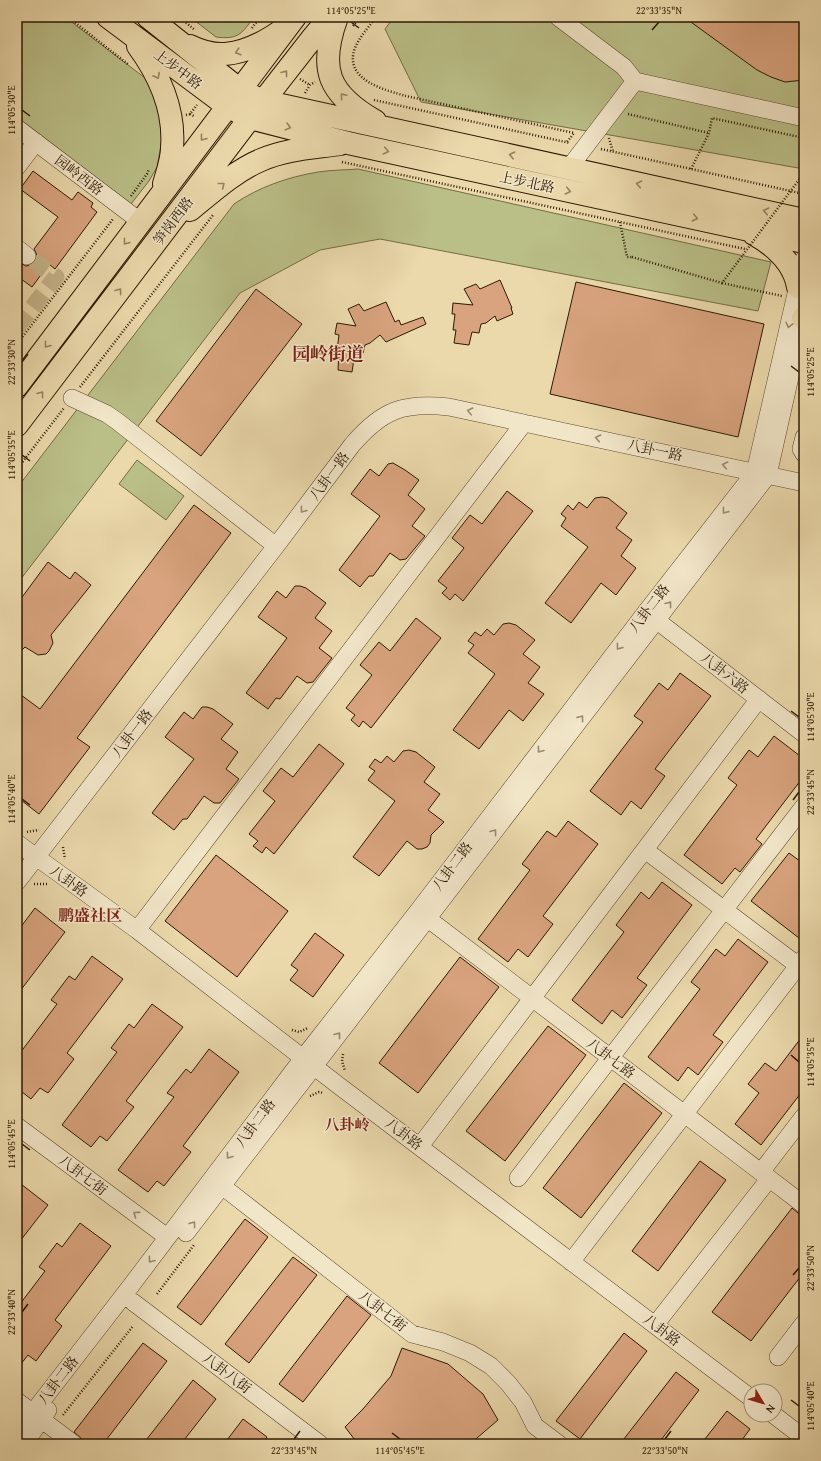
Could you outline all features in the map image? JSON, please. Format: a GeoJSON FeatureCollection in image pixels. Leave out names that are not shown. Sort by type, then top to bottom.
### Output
{"type":"FeatureCollection","features":[{"type":"Feature","properties":{"kind":"main road","name":"上步中路"},"geometry":{"type":"LineString","coordinates":[[108,17],[128,32],[233,98],[257,109]]}},
{"type":"Feature","properties":{"kind":"main road","name":"上步中路"},"geometry":{"type":"LineString","coordinates":[[148,17],[176,27],[233,98]]}},
{"type":"Feature","properties":{"kind":"main road"},"geometry":{"type":"LineString","coordinates":[[176,27],[204,51],[216,54],[234,54],[255,46],[277,34],[295,17]]}},
{"type":"Feature","properties":{"kind":"main road","name":"笋岗西路"},"geometry":{"type":"LineString","coordinates":[[17,386],[295,17]]}},
{"type":"Feature","properties":{"kind":"main road","name":"笋岗西路"},"geometry":{"type":"LineString","coordinates":[[17,425],[257,109],[330,17]]}},
{"type":"Feature","properties":{"kind":"main road"},"geometry":{"type":"LineString","coordinates":[[344,22],[329,45],[327,60],[329,75],[347,101],[368,117],[385,127]]}},
{"type":"Feature","properties":{"kind":"main road"},"geometry":{"type":"LineString","coordinates":[[128,32],[147,58],[155,72],[162,85],[168,104],[173,134],[166,187],[192,195]]}},
{"type":"Feature","properties":{"kind":"main road","name":"上步北路"},"geometry":{"type":"LineString","coordinates":[[257,109],[385,127],[804,220]]}},
{"type":"Feature","properties":{"kind":"main road","name":"上步北路"},"geometry":{"type":"LineString","coordinates":[[257,109],[348,142],[748,240],[804,242]]}},
{"type":"Feature","properties":{"kind":"main road"},"geometry":{"type":"LineString","coordinates":[[168,226],[240,171],[261,160],[286,152],[348,142]]}},
{"type":"Feature","properties":{"kind":"main road"},"geometry":{"type":"LineString","coordinates":[[748,240],[770,245],[786,260],[796,277],[788,291]]}},
{"type":"Feature","properties":{"kind":"street"},"geometry":{"type":"LineString","coordinates":[[558,17],[624,67],[635,81],[804,118]]}},
{"type":"Feature","properties":{"kind":"street"},"geometry":{"type":"LineString","coordinates":[[569,168],[635,81]]}},
{"type":"Feature","properties":{"kind":"street","name":"园岭西路"},"geometry":{"type":"LineString","coordinates":[[17,128],[140,222]]}},
{"type":"Feature","properties":{"kind":"street"},"geometry":{"type":"LineString","coordinates":[[17,167],[36,142]]}},
{"type":"Feature","properties":{"kind":"street","name":"八卦二路"},"geometry":{"type":"LineString","coordinates":[[762,473],[788,291],[804,260]]}},
{"type":"Feature","properties":{"kind":"street","name":"八卦二路"},"geometry":{"type":"LineString","coordinates":[[24,1444],[36,1416],[168,1238],[309,1062],[762,473],[803,322]]}},
{"type":"Feature","properties":{"kind":"street"},"geometry":{"type":"LineString","coordinates":[[72,398],[107,414],[117,421],[276,546]]}},
{"type":"Feature","properties":{"kind":"street","name":"八卦一路"},"geometry":{"type":"LineString","coordinates":[[17,882],[364,431],[377,420],[392,411],[409,406],[429,405],[449,407],[762,473],[802,483]]}},
{"type":"Feature","properties":{"kind":"street"},"geometry":{"type":"LineString","coordinates":[[137,930],[524,423]]}},
{"type":"Feature","properties":{"kind":"street"},"geometry":{"type":"LineString","coordinates":[[804,437],[801,449],[804,454]]}},
{"type":"Feature","properties":{"kind":"street","name":"八卦六路"},"geometry":{"type":"LineString","coordinates":[[651,616],[803,732]]}},
{"type":"Feature","properties":{"kind":"street"},"geometry":{"type":"LineString","coordinates":[[420,1146],[759,699]]}},
{"type":"Feature","properties":{"kind":"street"},"geometry":{"type":"LineString","coordinates":[[518,1178],[804,806]]}},
{"type":"Feature","properties":{"kind":"street","name":"八卦路"},"geometry":{"type":"LineString","coordinates":[[17,843],[137,930],[743,1392]]}},
{"type":"Feature","properties":{"kind":"street"},"geometry":{"type":"LineString","coordinates":[[571,1262],[802,965],[724,910],[645,850]]}},
{"type":"Feature","properties":{"kind":"street","name":"八卦七路"},"geometry":{"type":"LineString","coordinates":[[423,914],[804,1205]]}},
{"type":"Feature","properties":{"kind":"street","name":"八卦二路"},"geometry":{"type":"LineString","coordinates":[[17,1433],[36,1416],[133,1302],[222,1186],[309,1062]]}},
{"type":"Feature","properties":{"kind":"street"},"geometry":{"type":"LineString","coordinates":[[655,1325],[765,1175],[804,1116]]}},
{"type":"Feature","properties":{"kind":"street","name":"八卦七街"},"geometry":{"type":"LineString","coordinates":[[17,1126],[168,1238]]}},
{"type":"Feature","properties":{"kind":"street","name":"八卦七街"},"geometry":{"type":"LineString","coordinates":[[222,1186],[412,1334],[443,1342],[470,1353],[491,1366],[508,1383],[523,1402],[535,1426],[559,1444]]}},
{"type":"Feature","properties":{"kind":"street","name":"八卦八街"},"geometry":{"type":"LineString","coordinates":[[133,1302],[320,1444]]}},
{"type":"Feature","properties":{"kind":"street"},"geometry":{"type":"LineString","coordinates":[[778,1357],[804,1323]]}},
{"type":"Feature","properties":{"kind":"street"},"geometry":{"type":"LineString","coordinates":[[17,1401],[74,1444]]}},
{"type":"Feature","properties":{"kind":"street"},"geometry":{"type":"LineString","coordinates":[[783,1422],[804,1438]]}},
{"type":"Feature","properties":{"kind":"path"},"geometry":{"type":"LineString","coordinates":[[68,17],[130,66]]}},
{"type":"Feature","properties":{"kind":"path"},"geometry":{"type":"LineString","coordinates":[[251,28],[260,17]]}},
{"type":"Feature","properties":{"kind":"path"},"geometry":{"type":"LineString","coordinates":[[344,22],[360,17]]}},
{"type":"Feature","properties":{"kind":"path"},"geometry":{"type":"LineString","coordinates":[[376,17],[361,36],[355,48],[353,57],[355,67],[359,74],[370,83],[406,96],[574,133],[567,142]]}},
{"type":"Feature","properties":{"kind":"path"},"geometry":{"type":"LineString","coordinates":[[176,27],[196,31]]}},
{"type":"Feature","properties":{"kind":"path"},"geometry":{"type":"LineString","coordinates":[[299,78],[310,85]]}},
{"type":"Feature","properties":{"kind":"path"},"geometry":{"type":"LineString","coordinates":[[305,93],[310,85],[316,81]]}},
{"type":"Feature","properties":{"kind":"path"},"geometry":{"type":"LineString","coordinates":[[369,99],[804,194]]}},
{"type":"Feature","properties":{"kind":"path"},"geometry":{"type":"LineString","coordinates":[[194,116],[190,114],[198,103]]}},
{"type":"Feature","properties":{"kind":"path"},"geometry":{"type":"LineString","coordinates":[[626,113],[709,133]]}},
{"type":"Feature","properties":{"kind":"path"},"geometry":{"type":"LineString","coordinates":[[691,169],[709,133],[712,118],[804,138]]}},
{"type":"Feature","properties":{"kind":"path"},"geometry":{"type":"LineString","coordinates":[[611,134],[609,139],[613,152]]}},
{"type":"Feature","properties":{"kind":"path"},"geometry":{"type":"LineString","coordinates":[[334,160],[620,222],[748,240]]}},
{"type":"Feature","properties":{"kind":"path"},"geometry":{"type":"LineString","coordinates":[[130,197],[150,168]]}},
{"type":"Feature","properties":{"kind":"path"},"geometry":{"type":"LineString","coordinates":[[722,283],[804,173]]}},
{"type":"Feature","properties":{"kind":"path"},"geometry":{"type":"LineString","coordinates":[[17,469],[213,214]]}},
{"type":"Feature","properties":{"kind":"path"},"geometry":{"type":"LineString","coordinates":[[17,344],[114,218]]}},
{"type":"Feature","properties":{"kind":"path"},"geometry":{"type":"LineString","coordinates":[[620,222],[627,257],[722,283],[788,291]]}},
{"type":"Feature","properties":{"kind":"path"},"geometry":{"type":"LineString","coordinates":[[342,1054],[343,1069],[347,1074]]}},
{"type":"Feature","properties":{"kind":"path"},"geometry":{"type":"LineString","coordinates":[[157,1294],[195,1244]]}},
{"type":"Feature","properties":{"kind":"path"},"geometry":{"type":"LineString","coordinates":[[63,1415],[133,1326]]}},
{"type":"Feature","properties":{"kind":"green space"},"geometry":{"type":"Polygon","coordinates":[[[17,17],[65,17],[149,81],[160,111],[162,139],[157,167],[149,181],[131,204],[17,117],[17,17]]]}},
{"type":"Feature","properties":{"kind":"green space"},"geometry":{"type":"Polygon","coordinates":[[[190,17],[254,17],[239,34],[224,38],[216,37],[190,17]]]}},
{"type":"Feature","properties":{"kind":"green space"},"geometry":{"type":"Polygon","coordinates":[[[394,17],[804,17],[804,169],[421,102],[385,29],[394,17]]]}},
{"type":"Feature","properties":{"kind":"green space"},"geometry":{"type":"Polygon","coordinates":[[[358,169],[771,262],[758,311],[380,239],[320,250],[240,293],[17,584],[17,488],[234,204],[264,188],[296,177],[323,171],[358,169]]]}},
{"type":"Feature","properties":{"kind":"green space"},"geometry":{"type":"Polygon","coordinates":[[[137,460],[184,496],[166,520],[119,484],[137,460]]]}},
{"type":"Feature","properties":{"kind":"building"},"geometry":{"type":"Polygon","coordinates":[[[684,17],[804,17],[804,80],[785,82],[757,70],[684,17]]]}},
{"type":"Feature","properties":{"kind":"building"},"geometry":{"type":"Polygon","coordinates":[[[33,171],[72,200],[78,192],[93,203],[91,207],[97,212],[55,269],[49,264],[32,287],[17,276],[17,261],[26,266],[35,263],[37,257],[34,249],[58,217],[20,189],[33,171]]]}},
{"type":"Feature","properties":{"kind":"building"},"geometry":{"type":"Polygon","coordinates":[[[500,280],[512,308],[513,314],[497,321],[495,316],[486,323],[481,324],[479,333],[472,332],[469,345],[454,343],[456,330],[453,330],[455,314],[452,314],[453,303],[473,305],[464,289],[476,284],[480,289],[500,280]]]}},
{"type":"Feature","properties":{"kind":"building"},"geometry":{"type":"Polygon","coordinates":[[[576,282],[764,324],[738,437],[550,394],[576,282]]]}},
{"type":"Feature","properties":{"kind":"building"},"geometry":{"type":"Polygon","coordinates":[[[256,289],[302,324],[201,456],[156,421],[256,289]]]}},
{"type":"Feature","properties":{"kind":"building"},"geometry":{"type":"Polygon","coordinates":[[[386,302],[395,322],[399,320],[401,325],[423,317],[426,324],[386,342],[380,335],[365,345],[363,353],[355,352],[352,372],[338,370],[339,350],[337,350],[339,335],[335,334],[337,323],[356,326],[348,309],[359,304],[364,311],[386,302]]]}},
{"type":"Feature","properties":{"kind":"building"},"geometry":{"type":"Polygon","coordinates":[[[393,463],[419,480],[408,495],[425,509],[412,526],[425,536],[406,559],[400,560],[390,553],[373,576],[369,576],[360,587],[339,570],[380,516],[351,494],[370,469],[379,476],[388,464],[393,463]]]}},
{"type":"Feature","properties":{"kind":"building"},"geometry":{"type":"Polygon","coordinates":[[[507,491],[533,511],[463,601],[455,594],[450,600],[442,593],[447,588],[438,581],[464,548],[452,538],[470,515],[482,524],[507,491]]]}},
{"type":"Feature","properties":{"kind":"building"},"geometry":{"type":"Polygon","coordinates":[[[595,498],[608,498],[627,513],[616,528],[632,540],[621,556],[636,568],[616,595],[601,583],[571,623],[545,603],[588,547],[561,526],[566,518],[561,514],[568,505],[573,510],[579,502],[587,508],[595,498]]]}},
{"type":"Feature","properties":{"kind":"building"},"geometry":{"type":"Polygon","coordinates":[[[194,505],[231,533],[77,738],[90,747],[39,814],[17,797],[17,692],[40,709],[194,505]]]}},
{"type":"Feature","properties":{"kind":"building"},"geometry":{"type":"Polygon","coordinates":[[[48,562],[70,579],[75,572],[91,585],[51,635],[53,643],[46,654],[38,655],[25,647],[17,655],[17,604],[48,562]]]}},
{"type":"Feature","properties":{"kind":"building"},"geometry":{"type":"Polygon","coordinates":[[[295,586],[306,588],[326,603],[315,618],[332,631],[319,648],[332,658],[313,682],[307,683],[297,676],[280,699],[276,698],[268,709],[246,693],[287,638],[258,617],[277,591],[286,598],[295,586]]]}},
{"type":"Feature","properties":{"kind":"building"},"geometry":{"type":"Polygon","coordinates":[[[416,618],[441,638],[371,728],[363,721],[359,727],[351,720],[355,715],[346,708],[372,675],[360,665],[379,642],[390,651],[416,618]]]}},
{"type":"Feature","properties":{"kind":"building"},"geometry":{"type":"Polygon","coordinates":[[[509,623],[516,625],[535,640],[523,654],[540,667],[528,683],[544,694],[523,721],[509,710],[479,749],[453,730],[495,674],[468,653],[474,645],[468,641],[475,632],[481,636],[487,629],[494,635],[503,624],[509,623]]]}},
{"type":"Feature","properties":{"kind":"building"},"geometry":{"type":"Polygon","coordinates":[[[680,673],[711,696],[655,769],[665,776],[641,809],[631,801],[621,815],[590,791],[643,722],[634,716],[659,683],[668,690],[680,673]]]}},
{"type":"Feature","properties":{"kind":"building"},"geometry":{"type":"Polygon","coordinates":[[[202,707],[213,709],[233,724],[221,739],[238,752],[226,769],[239,779],[220,803],[214,803],[204,796],[187,819],[183,819],[174,830],[152,813],[194,759],[165,737],[184,712],[193,719],[202,707]]]}},
{"type":"Feature","properties":{"kind":"building"},"geometry":{"type":"Polygon","coordinates":[[[774,736],[804,759],[804,776],[756,839],[762,844],[740,872],[735,868],[722,884],[684,855],[737,785],[728,778],[749,750],[758,757],[774,736]]]}},
{"type":"Feature","properties":{"kind":"building"},"geometry":{"type":"Polygon","coordinates":[[[319,744],[344,764],[274,854],[266,847],[262,853],[253,846],[258,841],[249,834],[275,801],[263,791],[281,768],[293,777],[319,744]]]}},
{"type":"Feature","properties":{"kind":"building"},"geometry":{"type":"Polygon","coordinates":[[[409,750],[416,752],[435,767],[424,782],[440,794],[428,810],[444,822],[431,835],[430,843],[427,847],[417,849],[407,841],[379,876],[353,857],[395,801],[368,780],[375,771],[369,767],[375,759],[381,763],[387,756],[394,762],[403,751],[409,750]]]}},
{"type":"Feature","properties":{"kind":"building"},"geometry":{"type":"Polygon","coordinates":[[[568,821],[598,844],[543,916],[553,924],[528,957],[518,949],[508,962],[478,939],[530,870],[522,864],[547,831],[556,837],[568,821]]]}},
{"type":"Feature","properties":{"kind":"building"},"geometry":{"type":"Polygon","coordinates":[[[789,853],[804,864],[804,932],[799,938],[751,901],[789,853]]]}},
{"type":"Feature","properties":{"kind":"building"},"geometry":{"type":"Polygon","coordinates":[[[216,855],[288,911],[237,977],[165,921],[216,855]]]}},
{"type":"Feature","properties":{"kind":"building"},"geometry":{"type":"Polygon","coordinates":[[[662,882],[692,905],[637,978],[647,985],[622,1018],[612,1010],[602,1024],[572,1000],[624,932],[616,925],[641,892],[649,899],[662,882]]]}},
{"type":"Feature","properties":{"kind":"building"},"geometry":{"type":"Polygon","coordinates":[[[35,908],[65,932],[17,995],[17,932],[35,908]]]}},
{"type":"Feature","properties":{"kind":"building"},"geometry":{"type":"Polygon","coordinates":[[[315,933],[344,955],[313,997],[290,980],[298,970],[291,965],[315,933]]]}},
{"type":"Feature","properties":{"kind":"building"},"geometry":{"type":"Polygon","coordinates":[[[738,939],[768,962],[713,1035],[723,1042],[698,1075],[688,1067],[678,1081],[648,1057],[700,989],[691,982],[716,949],[725,956],[738,939]]]}},
{"type":"Feature","properties":{"kind":"building"},"geometry":{"type":"Polygon","coordinates":[[[92,956],[123,979],[67,1053],[74,1059],[48,1093],[40,1088],[31,1099],[17,1088],[17,1057],[57,1004],[51,1000],[69,976],[75,980],[92,956]]]}},
{"type":"Feature","properties":{"kind":"building"},"geometry":{"type":"Polygon","coordinates":[[[460,957],[499,987],[418,1093],[379,1063],[460,957]]]}},
{"type":"Feature","properties":{"kind":"building"},"geometry":{"type":"Polygon","coordinates":[[[152,1004],[183,1027],[126,1101],[134,1107],[107,1141],[100,1136],[91,1147],[62,1125],[117,1052],[111,1048],[129,1024],[134,1028],[152,1004]]]}},
{"type":"Feature","properties":{"kind":"building"},"geometry":{"type":"Polygon","coordinates":[[[548,1026],[586,1055],[505,1161],[466,1131],[548,1026]]]}},
{"type":"Feature","properties":{"kind":"building"},"geometry":{"type":"Polygon","coordinates":[[[804,1034],[804,1089],[761,1145],[735,1124],[759,1093],[748,1084],[765,1063],[776,1071],[804,1034]]]}},
{"type":"Feature","properties":{"kind":"building"},"geometry":{"type":"Polygon","coordinates":[[[209,1049],[239,1072],[183,1146],[191,1152],[164,1186],[157,1181],[148,1192],[118,1170],[174,1097],[167,1093],[186,1069],[191,1073],[209,1049]]]}},
{"type":"Feature","properties":{"kind":"building"},"geometry":{"type":"Polygon","coordinates":[[[624,1083],[662,1113],[581,1218],[543,1188],[624,1083]]]}},
{"type":"Feature","properties":{"kind":"building"},"geometry":{"type":"Polygon","coordinates":[[[700,1161],[726,1180],[658,1271],[632,1251],[700,1161]]]}},
{"type":"Feature","properties":{"kind":"building"},"geometry":{"type":"Polygon","coordinates":[[[17,1181],[48,1205],[17,1245],[17,1181]]]}},
{"type":"Feature","properties":{"kind":"building"},"geometry":{"type":"Polygon","coordinates":[[[792,1208],[798,1213],[804,1215],[804,1272],[751,1341],[712,1312],[792,1208]]]}},
{"type":"Feature","properties":{"kind":"building"},"geometry":{"type":"Polygon","coordinates":[[[245,1219],[268,1237],[201,1325],[177,1307],[245,1219]]]}},
{"type":"Feature","properties":{"kind":"building"},"geometry":{"type":"Polygon","coordinates":[[[80,1223],[111,1246],[55,1320],[62,1326],[36,1361],[28,1355],[17,1369],[17,1308],[45,1271],[39,1267],[57,1243],[62,1247],[80,1223]]]}},
{"type":"Feature","properties":{"kind":"building"},"geometry":{"type":"Polygon","coordinates":[[[293,1257],[317,1275],[249,1363],[225,1344],[293,1257]]]}},
{"type":"Feature","properties":{"kind":"building"},"geometry":{"type":"Polygon","coordinates":[[[347,1296],[371,1315],[303,1402],[279,1384],[347,1296]]]}},
{"type":"Feature","properties":{"kind":"building"},"geometry":{"type":"Polygon","coordinates":[[[624,1333],[647,1351],[580,1439],[556,1421],[624,1333]]]}},
{"type":"Feature","properties":{"kind":"building"},"geometry":{"type":"Polygon","coordinates":[[[143,1343],[167,1361],[103,1444],[84,1444],[83,1440],[74,1432],[143,1343]]]}},
{"type":"Feature","properties":{"kind":"building"},"geometry":{"type":"Polygon","coordinates":[[[402,1348],[448,1364],[483,1394],[498,1420],[470,1444],[358,1444],[345,1427],[363,1409],[391,1376],[402,1348]]]}},
{"type":"Feature","properties":{"kind":"building"},"geometry":{"type":"Polygon","coordinates":[[[676,1372],[699,1390],[658,1444],[620,1444],[676,1372]]]}},
{"type":"Feature","properties":{"kind":"building"},"geometry":{"type":"Polygon","coordinates":[[[193,1380],[216,1399],[181,1444],[143,1444],[193,1380]]]}},
{"type":"Feature","properties":{"kind":"building"},"geometry":{"type":"Polygon","coordinates":[[[727,1411],[750,1429],[739,1444],[701,1444],[727,1411]]]}},
{"type":"Feature","properties":{"kind":"building"},"geometry":{"type":"Polygon","coordinates":[[[243,1419],[267,1437],[262,1444],[224,1444],[243,1419]]]}},
{"type":"Feature","properties":{"kind":"tunnel"},"geometry":{"type":"LineString","coordinates":[[17,327],[56,277],[27,256]]}},
{"type":"Feature","properties":{"kind":"district","name":"园岭街道"},"geometry":{"type":"Point","coordinates":[328,353]}},
{"type":"Feature","properties":{"kind":"district","name":"鹏盛社区"},"geometry":{"type":"Point","coordinates":[90,915]}},
{"type":"Feature","properties":{"kind":"district","name":"八卦岭"},"geometry":{"type":"Point","coordinates":[347,1124]}}]}
